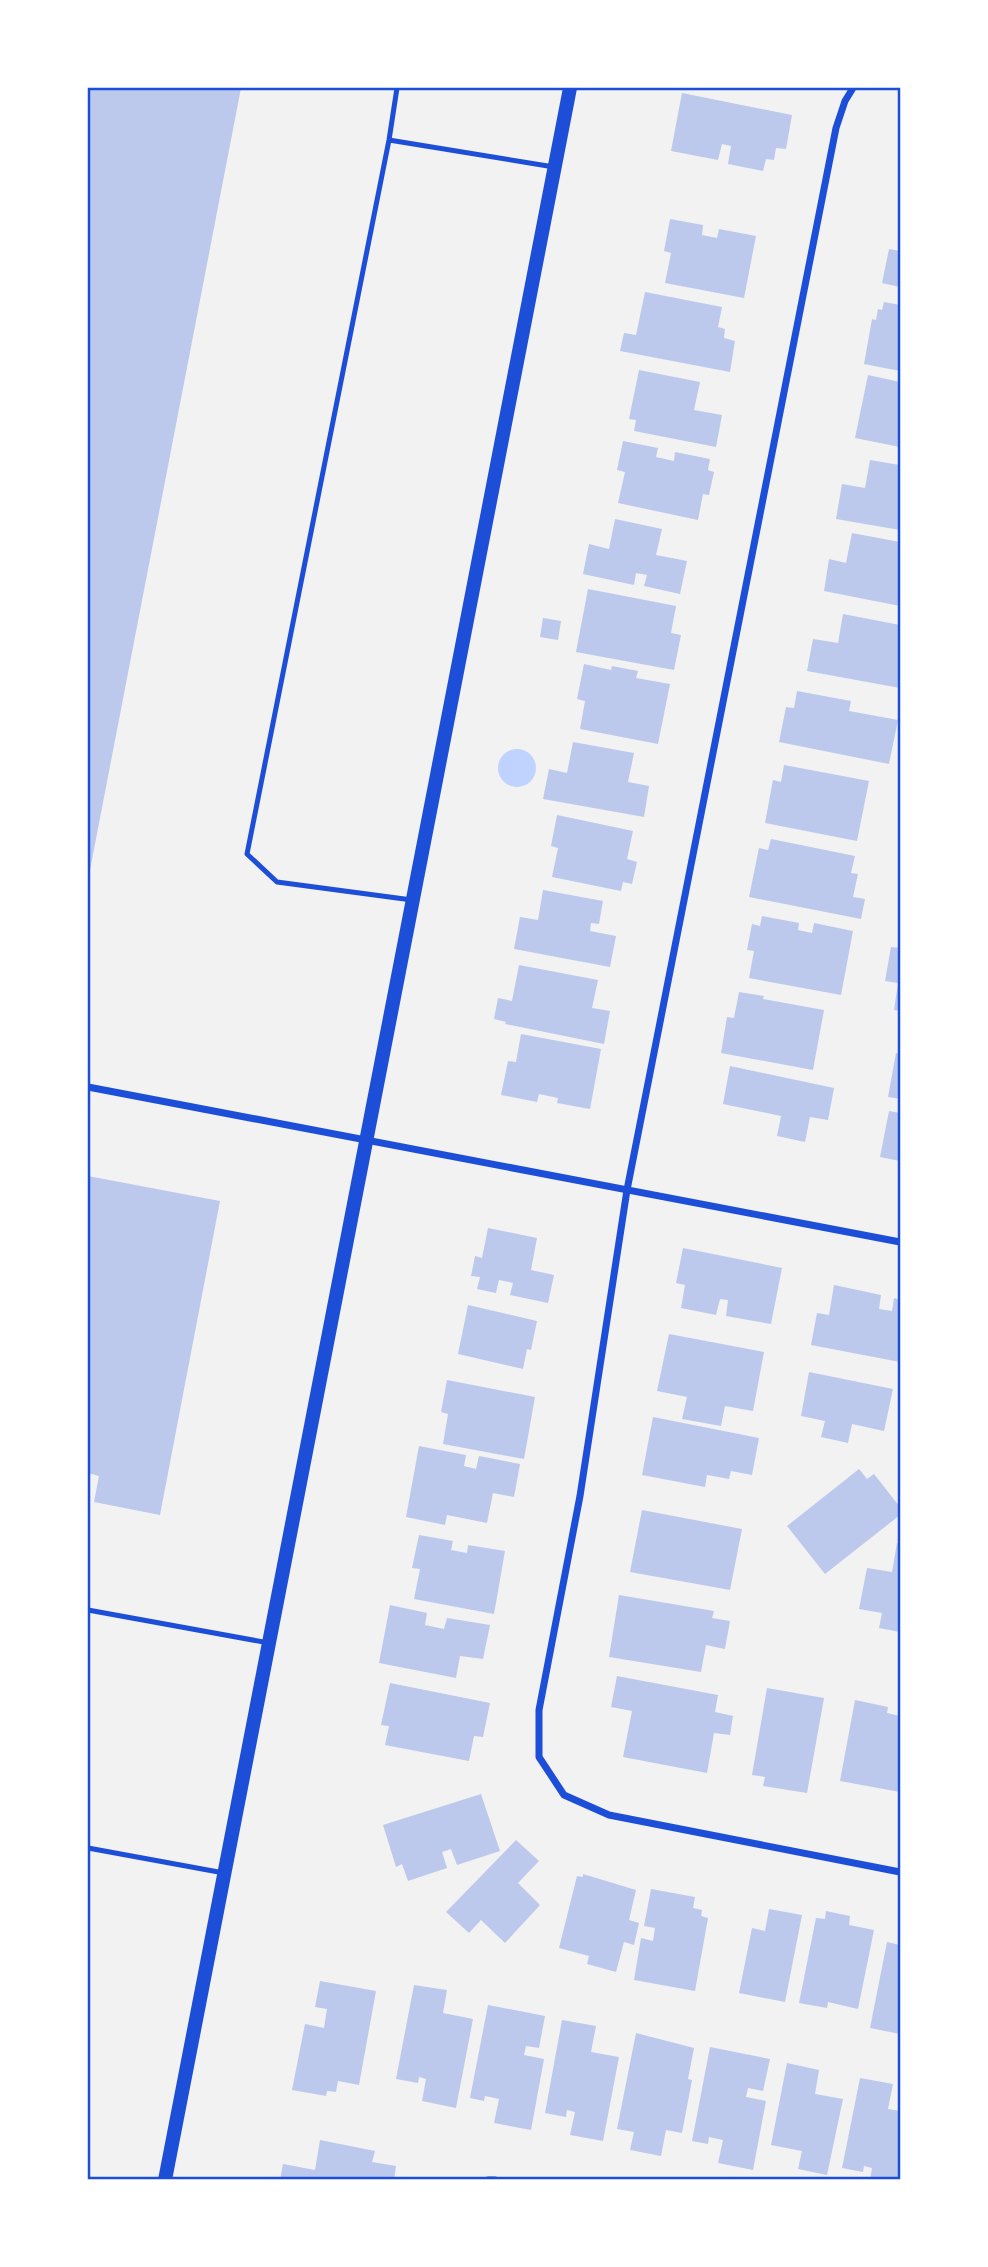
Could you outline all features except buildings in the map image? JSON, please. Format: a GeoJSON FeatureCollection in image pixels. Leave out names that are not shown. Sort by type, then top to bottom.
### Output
{"type":"FeatureCollection","features":[{"type":"Feature","properties":{"kind":"main road"},"geometry":{"type":"LineString","coordinates":[[165,2179],[569,88]]}},
{"type":"Feature","properties":{"kind":"street"},"geometry":{"type":"LineString","coordinates":[[853,88],[845,101],[836,128],[627,1189],[580,1496],[539,1710],[539,1757],[564,1795],[609,1815],[901,1872]]}},
{"type":"Feature","properties":{"kind":"street"},"geometry":{"type":"LineString","coordinates":[[88,1087],[901,1242]]}},
{"type":"Feature","properties":{"kind":"street"},"geometry":{"type":"LineString","coordinates":[[488,2179],[495,2179]]}},
{"type":"Feature","properties":{"kind":"lane"},"geometry":{"type":"LineString","coordinates":[[397,88],[389,140],[247,855],[277,882],[412,900]]}},
{"type":"Feature","properties":{"kind":"lane"},"geometry":{"type":"LineString","coordinates":[[389,140],[554,167]]}},
{"type":"Feature","properties":{"kind":"lane"},"geometry":{"type":"LineString","coordinates":[[88,1610],[268,1643]]}},
{"type":"Feature","properties":{"kind":"lane"},"geometry":{"type":"LineString","coordinates":[[88,1848],[224,1874]]}},
{"type":"Feature","properties":{"kind":"water"},"geometry":{"type":"Polygon","coordinates":[[[517,749],[530,755],[536,768],[530,781],[517,787],[504,781],[498,768],[504,755],[517,749]]]}}]}
